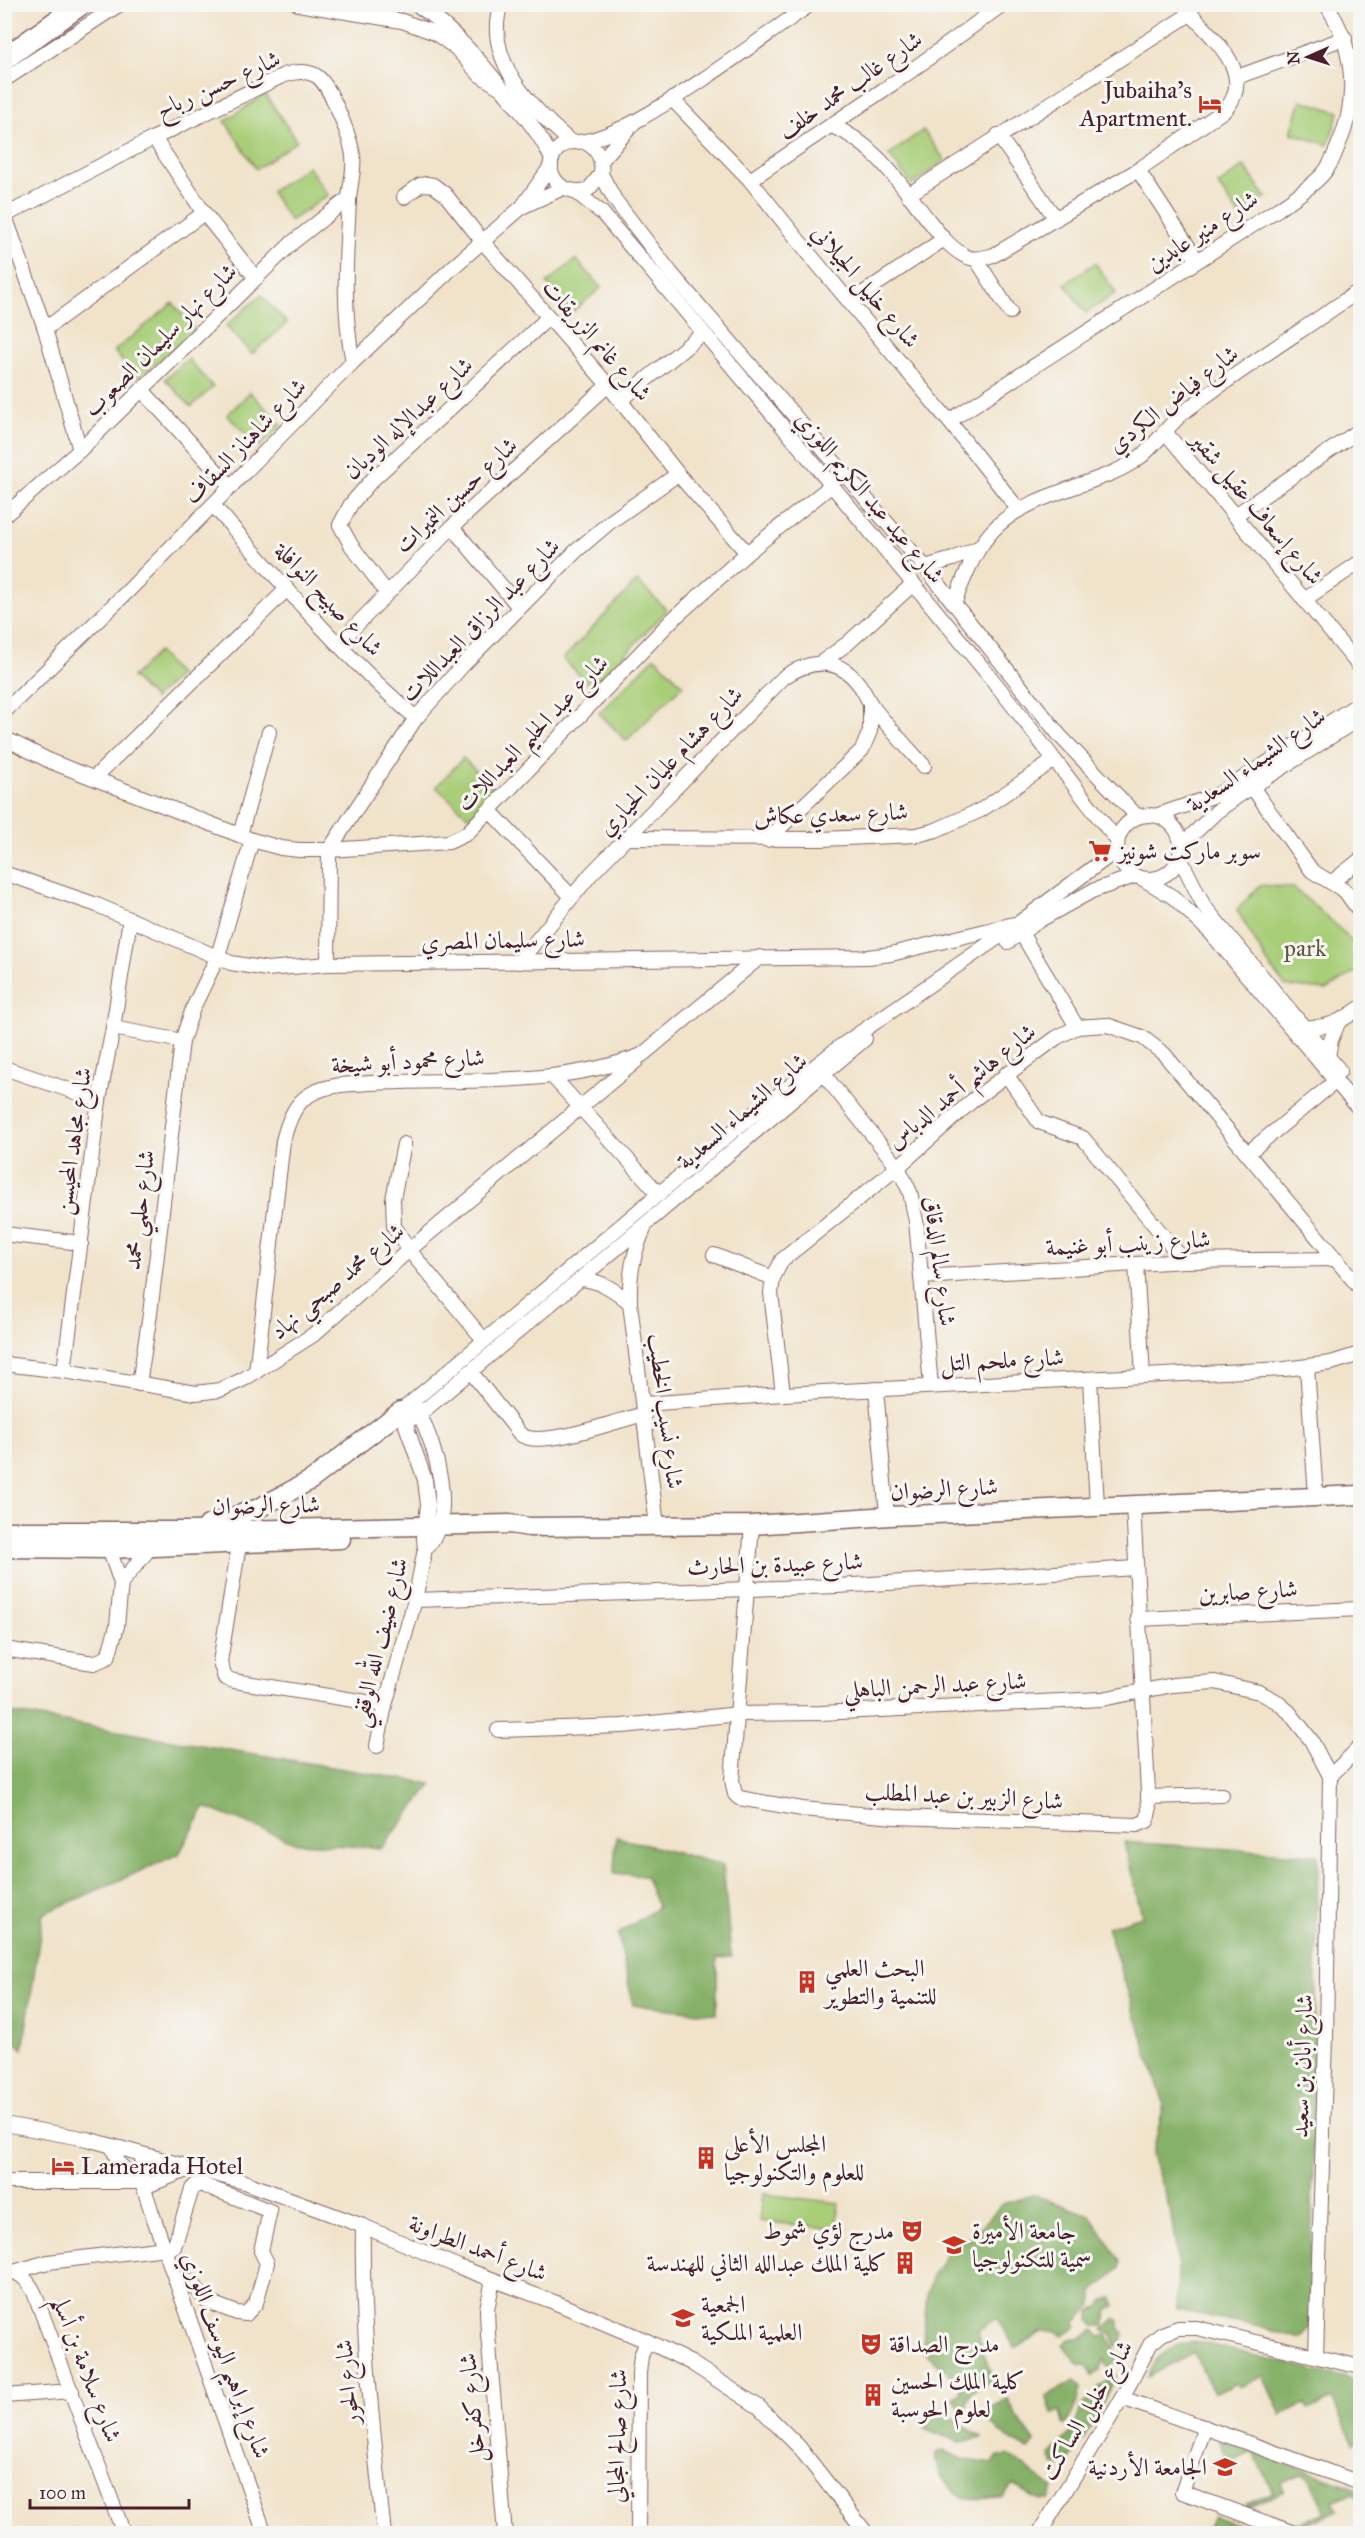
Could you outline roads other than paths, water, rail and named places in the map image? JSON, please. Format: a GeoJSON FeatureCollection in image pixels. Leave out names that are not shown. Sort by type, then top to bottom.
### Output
{"type":"FeatureCollection","features":[{"type":"Feature","properties":{"kind":"highway"},"geometry":{"type":"LineString","coordinates":[[4,59],[81,4]]}},
{"type":"Feature","properties":{"kind":"main road"},"geometry":{"type":"LineString","coordinates":[[190,1531],[259,1508],[311,1480],[410,1412]]}},
{"type":"Feature","properties":{"kind":"main road","name":"شارع الرضوان"},"geometry":{"type":"LineString","coordinates":[[239,1545],[511,1533],[529,1527],[752,1525],[887,1516],[1360,1495]]}},
{"type":"Feature","properties":{"kind":"main road","name":"شارع الرضوان"},"geometry":{"type":"LineString","coordinates":[[4,1531],[190,1531],[430,1536]]}},
{"type":"Feature","properties":{"kind":"main road"},"geometry":{"type":"LineString","coordinates":[[4,1548],[109,1549],[239,1545]]}},
{"type":"Feature","properties":{"kind":"street"},"geometry":{"type":"LineString","coordinates":[[4,80],[120,4]]}},
{"type":"Feature","properties":{"kind":"street"},"geometry":{"type":"LineString","coordinates":[[298,4],[402,21],[435,33],[456,48],[480,75],[504,90]]}},
{"type":"Feature","properties":{"kind":"street"},"geometry":{"type":"LineString","coordinates":[[416,4],[448,27],[504,90],[541,138],[552,162],[554,178],[570,190],[594,185],[601,167],[634,122]]}},
{"type":"Feature","properties":{"kind":"street"},"geometry":{"type":"LineString","coordinates":[[501,4],[498,12],[498,44],[510,75],[547,120],[577,142],[595,149],[601,167]]}},
{"type":"Feature","properties":{"kind":"street"},"geometry":{"type":"LineString","coordinates":[[552,162],[559,148],[634,122],[672,99],[811,4]]}},
{"type":"Feature","properties":{"kind":"street"},"geometry":{"type":"LineString","coordinates":[[976,4],[984,17]]}},
{"type":"Feature","properties":{"kind":"street","name":"شارع غالب محمد خلف"},"geometry":{"type":"LineString","coordinates":[[750,180],[832,126],[1003,4]]}},
{"type":"Feature","properties":{"kind":"street","name":"شارع منير عابدين"},"geometry":{"type":"LineString","coordinates":[[949,420],[1278,209],[1323,174],[1356,109],[1345,38],[1326,4]]}},
{"type":"Feature","properties":{"kind":"street"},"geometry":{"type":"LineString","coordinates":[[832,126],[851,133],[860,140],[944,239],[964,256],[976,259],[994,255],[1056,219],[1137,170],[1227,109],[1234,97],[1237,77],[1229,59],[1186,9],[1098,74],[998,135],[908,195]]}},
{"type":"Feature","properties":{"kind":"street"},"geometry":{"type":"LineString","coordinates":[[1237,77],[1345,38]]}},
{"type":"Feature","properties":{"kind":"street","name":"شارع حسن رباح"},"geometry":{"type":"LineString","coordinates":[[5,216],[154,138],[284,75],[309,73],[318,76],[326,88],[350,142],[354,167],[349,198],[346,301],[353,362]]}},
{"type":"Feature","properties":{"kind":"street","name":"شارع خليل الجيلاني"},"geometry":{"type":"LineString","coordinates":[[672,99],[750,180],[949,420],[1017,509]]}},
{"type":"Feature","properties":{"kind":"street"},"geometry":{"type":"LineString","coordinates":[[998,135],[1056,219]]}},
{"type":"Feature","properties":{"kind":"street"},"geometry":{"type":"LineString","coordinates":[[154,138],[204,213],[255,277]]}},
{"type":"Feature","properties":{"kind":"street","name":"شارع شاهناز السقاف"},"geometry":{"type":"LineString","coordinates":[[4,712],[231,488],[353,362],[452,268],[522,207],[552,162]]}},
{"type":"Feature","properties":{"kind":"street","name":"شارع عيد عبد الكريم اللوزي"},"geometry":{"type":"LineString","coordinates":[[601,167],[615,200],[671,273],[925,567],[1060,736],[1137,816]]}},
{"type":"Feature","properties":{"kind":"street"},"geometry":{"type":"LineString","coordinates":[[1137,170],[1197,260]]}},
{"type":"Feature","properties":{"kind":"street","name":"شارع غانم الزريقات"},"geometry":{"type":"LineString","coordinates":[[404,197],[420,185],[433,185],[445,194],[548,318],[608,384],[678,474],[747,554]]}},
{"type":"Feature","properties":{"kind":"street","name":"شارع شاهناز السقاف"},"geometry":{"type":"LineString","coordinates":[[522,207],[570,190]]}},
{"type":"Feature","properties":{"kind":"street","name":"شارع عيد عبد الكريم اللوزي"},"geometry":{"type":"LineString","coordinates":[[570,190],[603,213],[832,485],[997,686],[1117,845]]}},
{"type":"Feature","properties":{"kind":"street","name":"شارع نهار سليمان الصعوب"},"geometry":{"type":"LineString","coordinates":[[4,516],[80,450],[255,277],[317,221],[349,198]]}},
{"type":"Feature","properties":{"kind":"street"},"geometry":{"type":"LineString","coordinates":[[45,328],[204,213]]}},
{"type":"Feature","properties":{"kind":"street"},"geometry":{"type":"LineString","coordinates":[[5,216],[45,328],[80,450]]}},
{"type":"Feature","properties":{"kind":"street"},"geometry":{"type":"LineString","coordinates":[[850,302],[944,239]]}},
{"type":"Feature","properties":{"kind":"street"},"geometry":{"type":"LineString","coordinates":[[976,259],[1010,312]]}},
{"type":"Feature","properties":{"kind":"street","name":"شارع فياض الكردي"},"geometry":{"type":"LineString","coordinates":[[954,604],[978,548],[993,530],[1017,509],[1120,470],[1148,451],[1188,408],[1360,290]]}},
{"type":"Feature","properties":{"kind":"street","name":"شارع عبدالإله الوديان"},"geometry":{"type":"LineString","coordinates":[[387,593],[340,525],[351,504],[372,480],[548,318]]}},
{"type":"Feature","properties":{"kind":"street"},"geometry":{"type":"LineString","coordinates":[[621,400],[703,333]]}},
{"type":"Feature","properties":{"kind":"street","name":"شارع حسين النميرات"},"geometry":{"type":"LineString","coordinates":[[339,644],[452,527],[608,384]]}},
{"type":"Feature","properties":{"kind":"street"},"geometry":{"type":"LineString","coordinates":[[142,390],[231,488]]}},
{"type":"Feature","properties":{"kind":"street"},"geometry":{"type":"LineString","coordinates":[[1234,516],[1360,430]]}},
{"type":"Feature","properties":{"kind":"street","name":"شارع إسعاف عقيل شقير"},"geometry":{"type":"LineString","coordinates":[[1166,433],[1360,667]]}},
{"type":"Feature","properties":{"kind":"street","name":"شارع عبد الرزاق العبداللات"},"geometry":{"type":"LineString","coordinates":[[329,850],[417,718],[463,665],[576,551],[610,522],[678,474]]}},
{"type":"Feature","properties":{"kind":"street","name":"شارع عبد الحليم العبداللات"},"geometry":{"type":"LineString","coordinates":[[4,738],[52,762],[246,837],[289,850],[329,850],[448,842],[466,834],[490,811],[671,621],[747,554],[832,485]]}},
{"type":"Feature","properties":{"kind":"street","name":"شارع صبيح النوافلة"},"geometry":{"type":"LineString","coordinates":[[213,505],[287,590],[367,674],[417,718]]}},
{"type":"Feature","properties":{"kind":"street"},"geometry":{"type":"LineString","coordinates":[[452,527],[519,607]]}},
{"type":"Feature","properties":{"kind":"street","name":"شارع فياض الكردي"},"geometry":{"type":"LineString","coordinates":[[925,567],[953,560],[978,548]]}},
{"type":"Feature","properties":{"kind":"street"},"geometry":{"type":"LineString","coordinates":[[1304,600],[1360,562]]}},
{"type":"Feature","properties":{"kind":"street","name":"شارع هشام عليان الحياري"},"geometry":{"type":"LineString","coordinates":[[519,963],[572,896],[784,677],[799,667],[822,662],[848,643],[913,584]]}},
{"type":"Feature","properties":{"kind":"street"},"geometry":{"type":"LineString","coordinates":[[94,778],[287,590]]}},
{"type":"Feature","properties":{"kind":"street"},"geometry":{"type":"LineString","coordinates":[[822,662],[838,666],[858,682],[870,704],[924,766]]}},
{"type":"Feature","properties":{"kind":"street","name":"شارع الشيماء السعدية"},"geometry":{"type":"LineString","coordinates":[[1158,815],[1219,794],[1360,703]]}},
{"type":"Feature","properties":{"kind":"street"},"geometry":{"type":"LineString","coordinates":[[767,840],[862,750],[870,731],[870,704]]}},
{"type":"Feature","properties":{"kind":"street","name":"شارع الشيماء السعدية"},"geometry":{"type":"LineString","coordinates":[[1181,852],[1216,812],[1360,718]]}},
{"type":"Feature","properties":{"kind":"street","name":"شارع حلمي محمد"},"geometry":{"type":"LineString","coordinates":[[139,1384],[151,1303],[182,1041],[193,1008],[218,956],[269,732]]}},
{"type":"Feature","properties":{"kind":"street","name":"شارع سعدي عكاش"},"geometry":{"type":"LineString","coordinates":[[626,838],[767,840],[899,838],[936,830],[981,810],[1053,761]]}},
{"type":"Feature","properties":{"kind":"street"},"geometry":{"type":"LineString","coordinates":[[1252,787],[1312,871],[1345,891],[1360,912]]}},
{"type":"Feature","properties":{"kind":"street"},"geometry":{"type":"LineString","coordinates":[[490,811],[572,896]]}},
{"type":"Feature","properties":{"kind":"street"},"geometry":{"type":"LineString","coordinates":[[1360,1096],[1208,911],[1181,852],[1179,833],[1174,825],[1158,815],[1137,816],[1121,830],[1117,845],[1123,865],[1173,897],[1211,933],[1360,1110]]}},
{"type":"Feature","properties":{"kind":"street","name":"شارع الشيماء السعدية"},"geometry":{"type":"LineString","coordinates":[[410,1412],[484,1340],[744,1122],[884,1026],[1019,929],[1117,845]]}},
{"type":"Feature","properties":{"kind":"street"},"geometry":{"type":"LineString","coordinates":[[328,964],[329,850]]}},
{"type":"Feature","properties":{"kind":"street"},"geometry":{"type":"LineString","coordinates":[[1139,877],[1161,877],[1176,866],[1181,852]]}},
{"type":"Feature","properties":{"kind":"street"},"geometry":{"type":"LineString","coordinates":[[1332,882],[1360,860]]}},
{"type":"Feature","properties":{"kind":"street","name":"شارع سليمان المصري"},"geometry":{"type":"LineString","coordinates":[[4,873],[96,905],[241,966],[267,969],[328,964],[868,957],[938,943],[1009,924],[1019,929]]}},
{"type":"Feature","properties":{"kind":"street","name":"شارع الشيماء السعدية"},"geometry":{"type":"LineString","coordinates":[[1019,929],[1092,891],[1139,877]]}},
{"type":"Feature","properties":{"kind":"street","name":"شارع مجاهد المحيسن"},"geometry":{"type":"LineString","coordinates":[[64,1371],[99,1100],[130,919]]}},
{"type":"Feature","properties":{"kind":"street"},"geometry":{"type":"LineString","coordinates":[[1019,929],[1077,1027]]}},
{"type":"Feature","properties":{"kind":"street","name":"شارع محمود أبو شيخة"},"geometry":{"type":"LineString","coordinates":[[256,1371],[282,1141],[293,1111],[304,1098],[323,1087],[358,1083],[553,1077],[606,1067],[642,1055],[760,957]]}},
{"type":"Feature","properties":{"kind":"street"},"geometry":{"type":"LineString","coordinates":[[1303,1027],[1321,1027],[1338,1023],[1360,1008]]}},
{"type":"Feature","properties":{"kind":"street"},"geometry":{"type":"LineString","coordinates":[[1328,1057],[1331,1040],[1338,1023]]}},
{"type":"Feature","properties":{"kind":"street","name":"شارع هاشم أحمد الدباس"},"geometry":{"type":"LineString","coordinates":[[773,1278],[787,1254],[898,1167],[973,1100],[1041,1047],[1077,1027],[1115,1027],[1142,1037],[1152,1044],[1186,1078],[1360,1288]]}},
{"type":"Feature","properties":{"kind":"street"},"geometry":{"type":"LineString","coordinates":[[113,1028],[182,1041]]}},
{"type":"Feature","properties":{"kind":"street","name":"شارع محمد صبحي نهاد"},"geometry":{"type":"LineString","coordinates":[[4,1364],[64,1371],[184,1392],[209,1392],[232,1384],[313,1335],[409,1250],[642,1055]]}},
{"type":"Feature","properties":{"kind":"street"},"geometry":{"type":"LineString","coordinates":[[4,1068],[99,1100]]}},
{"type":"Feature","properties":{"kind":"street","name":"شارع الشيماء السعدية"},"geometry":{"type":"LineString","coordinates":[[410,1412],[471,1372],[583,1279],[820,1069]]}},
{"type":"Feature","properties":{"kind":"street","name":"شارع سالم الدقاق"},"geometry":{"type":"LineString","coordinates":[[820,1069],[898,1167],[910,1192],[931,1386]]}},
{"type":"Feature","properties":{"kind":"street"},"geometry":{"type":"LineString","coordinates":[[1006,1074],[1039,1122],[1083,1138],[1184,1261]]}},
{"type":"Feature","properties":{"kind":"street"},"geometry":{"type":"LineString","coordinates":[[553,1077],[581,1105],[659,1194]]}},
{"type":"Feature","properties":{"kind":"street"},"geometry":{"type":"LineString","coordinates":[[1248,1153],[1336,1081]]}},
{"type":"Feature","properties":{"kind":"street"},"geometry":{"type":"LineString","coordinates":[[404,1144],[392,1218],[398,1235],[484,1340]]}},
{"type":"Feature","properties":{"kind":"street","name":"شارع نسيب الخطيب"},"geometry":{"type":"LineString","coordinates":[[645,1226],[631,1267],[630,1303],[657,1526]]}},
{"type":"Feature","properties":{"kind":"street"},"geometry":{"type":"LineString","coordinates":[[4,1234],[81,1243]]}},
{"type":"Feature","properties":{"kind":"street"},"geometry":{"type":"LineString","coordinates":[[714,1255],[773,1278],[771,1293],[783,1394]]}},
{"type":"Feature","properties":{"kind":"street","name":"شارع زينب أبو غنيمة"},"geometry":{"type":"LineString","coordinates":[[921,1277],[1184,1261],[1337,1259]]}},
{"type":"Feature","properties":{"kind":"street"},"geometry":{"type":"LineString","coordinates":[[1136,1264],[1143,1376]]}},
{"type":"Feature","properties":{"kind":"street","name":"شارع نسيب الخطيب"},"geometry":{"type":"LineString","coordinates":[[583,1279],[603,1283],[630,1303]]}},
{"type":"Feature","properties":{"kind":"street","name":"شارع ملحم التل"},"geometry":{"type":"LineString","coordinates":[[471,1372],[520,1434],[528,1439],[576,1435],[644,1409],[783,1394],[1307,1367],[1331,1363],[1360,1353]]}},
{"type":"Feature","properties":{"kind":"street"},"geometry":{"type":"LineString","coordinates":[[1307,1367],[1316,1497]]}},
{"type":"Feature","properties":{"kind":"street"},"geometry":{"type":"LineString","coordinates":[[1090,1379],[1097,1506]]}},
{"type":"Feature","properties":{"kind":"street"},"geometry":{"type":"LineString","coordinates":[[876,1389],[887,1516]]}},
{"type":"Feature","properties":{"kind":"street","name":"شارع ضيف الله الوقفي"},"geometry":{"type":"LineString","coordinates":[[377,1746],[385,1705],[443,1492],[429,1467],[410,1412]]}},
{"type":"Feature","properties":{"kind":"street","name":"شارع الزبير بن عبد المطلب"},"geometry":{"type":"LineString","coordinates":[[752,1525],[732,1780],[735,1794],[747,1801],[895,1817],[1137,1825],[1147,1821],[1148,1797],[1133,1505]]}},
{"type":"Feature","properties":{"kind":"street"},"geometry":{"type":"LineString","coordinates":[[239,1545],[220,1662],[225,1678],[385,1705]]}},
{"type":"Feature","properties":{"kind":"street"},"geometry":{"type":"LineString","coordinates":[[121,1583],[150,1548]]}},
{"type":"Feature","properties":{"kind":"street"},"geometry":{"type":"LineString","coordinates":[[4,1649],[94,1663],[103,1661],[111,1654],[117,1626],[121,1583],[109,1549]]}},
{"type":"Feature","properties":{"kind":"street","name":"شارع عبيدة بن الحارث"},"geometry":{"type":"LineString","coordinates":[[415,1600],[746,1587],[837,1586],[1136,1568]]}},
{"type":"Feature","properties":{"kind":"street","name":"شارع صابرين"},"geometry":{"type":"LineString","coordinates":[[1138,1619],[1360,1609]]}},
{"type":"Feature","properties":{"kind":"street","name":"شارع عبد الرحمن الباهلي"},"geometry":{"type":"LineString","coordinates":[[498,1730],[622,1726],[738,1714],[821,1713],[1102,1699],[1173,1685],[1215,1682],[1259,1692],[1276,1701],[1300,1725],[1311,1740],[1330,1776]]}},
{"type":"Feature","properties":{"kind":"street"},"geometry":{"type":"LineString","coordinates":[[1330,1776],[1360,1747]]}},
{"type":"Feature","properties":{"kind":"street","name":"شارع أبان بن سعيد"},"geometry":{"type":"LineString","coordinates":[[1316,2356],[1328,1955],[1330,1776]]}},
{"type":"Feature","properties":{"kind":"street"},"geometry":{"type":"LineString","coordinates":[[1148,1797],[1222,1796]]}},
{"type":"Feature","properties":{"kind":"street","name":"شارع أحمد الطراونة"},"geometry":{"type":"LineString","coordinates":[[4,2124],[112,2146],[244,2182],[363,2226],[647,2341],[711,2375],[759,2407],[799,2447],[867,2534]]}},
{"type":"Feature","properties":{"kind":"street"},"geometry":{"type":"LineString","coordinates":[[112,2146],[119,2164],[144,2186]]}},
{"type":"Feature","properties":{"kind":"street","name":"شارع إبراهيم اليوسف اللوزي"},"geometry":{"type":"LineString","coordinates":[[147,2157],[144,2186],[265,2534]]}},
{"type":"Feature","properties":{"kind":"street"},"geometry":{"type":"LineString","coordinates":[[4,2182],[144,2186],[192,2168]]}},
{"type":"Feature","properties":{"kind":"street"},"geometry":{"type":"LineString","coordinates":[[11,2271],[48,2262],[165,2249],[176,2245],[192,2189],[196,2185],[203,2185],[270,2212],[261,2251],[267,2263],[256,2303],[246,2314],[237,2313],[206,2301],[191,2281],[175,2278]]}},
{"type":"Feature","properties":{"kind":"street","name":"شارع الحور"},"geometry":{"type":"LineString","coordinates":[[363,2226],[362,2285],[369,2388],[384,2534]]}},
{"type":"Feature","properties":{"kind":"street","name":"شارع سلامة بن أسلم"},"geometry":{"type":"LineString","coordinates":[[11,2271],[30,2285],[34,2292],[124,2534]]}},
{"type":"Feature","properties":{"kind":"street","name":"شارع كفرخل"},"geometry":{"type":"LineString","coordinates":[[493,2280],[487,2309],[488,2334],[505,2534]]}},
{"type":"Feature","properties":{"kind":"street","name":"شارع خليل الساكت"},"geometry":{"type":"LineString","coordinates":[[1039,2534],[1122,2398],[1151,2343],[1161,2334],[1178,2328],[1197,2328],[1360,2367]]}},
{"type":"Feature","properties":{"kind":"street","name":"شارع صالح المجالي"},"geometry":{"type":"LineString","coordinates":[[638,2534],[639,2373],[641,2356],[647,2341]]}},
{"type":"Feature","properties":{"kind":"street"},"geometry":{"type":"LineString","coordinates":[[4,2396],[72,2391]]}},
{"type":"Feature","properties":{"kind":"street"},"geometry":{"type":"LineString","coordinates":[[1122,2398],[1360,2483]]}},
{"type":"Feature","properties":{"kind":"street"},"geometry":{"type":"LineString","coordinates":[[1205,2427],[1182,2492],[1297,2534]]}},
{"type":"Feature","properties":{"kind":"place","name":"Jubaiha's Apartment."},"geometry":{"type":"Point","coordinates":[1210,104]}},
{"type":"Feature","properties":{"kind":"place","name":"سوبر ماركت شونيز"},"geometry":{"type":"Point","coordinates":[1100,851]}},
{"type":"Feature","properties":{"kind":"place","name":"البحث العلمي للتنمية والتطوير"},"geometry":{"type":"Point","coordinates":[807,1982]}},
{"type":"Feature","properties":{"kind":"place","name":"المجلس الأعلى للعلوم والتكنولوجيا"},"geometry":{"type":"Point","coordinates":[706,2158]}},
{"type":"Feature","properties":{"kind":"place","name":"Lamerada Hotel"},"geometry":{"type":"Point","coordinates":[63,2166]}},
{"type":"Feature","properties":{"kind":"place","name":"مدرج لؤي شموط"},"geometry":{"type":"Point","coordinates":[912,2231]}},
{"type":"Feature","properties":{"kind":"place","name":"جامعة الأميرة سمية للتكنولوجيا"},"geometry":{"type":"Point","coordinates":[954,2245]}},
{"type":"Feature","properties":{"kind":"place","name":"كلية الملك عبدالله الثاني للهندسة"},"geometry":{"type":"Point","coordinates":[905,2263]}},
{"type":"Feature","properties":{"kind":"place","name":"الجمعية العلمية الملكية"},"geometry":{"type":"Point","coordinates":[683,2318]}},
{"type":"Feature","properties":{"kind":"place","name":"مدرج الصداقة"},"geometry":{"type":"Point","coordinates":[871,2344]}},
{"type":"Feature","properties":{"kind":"place","name":"كلية الملك الحسين لعلوم الحوسبة"},"geometry":{"type":"Point","coordinates":[873,2395]}},
{"type":"Feature","properties":{"kind":"place","name":"الجامعة الأردنية"},"geometry":{"type":"Point","coordinates":[1225,2467]}},
{"type":"Feature","properties":{"kind":"park label","name":"park"},"geometry":{"type":"Point","coordinates":[1305,948]}}]}
